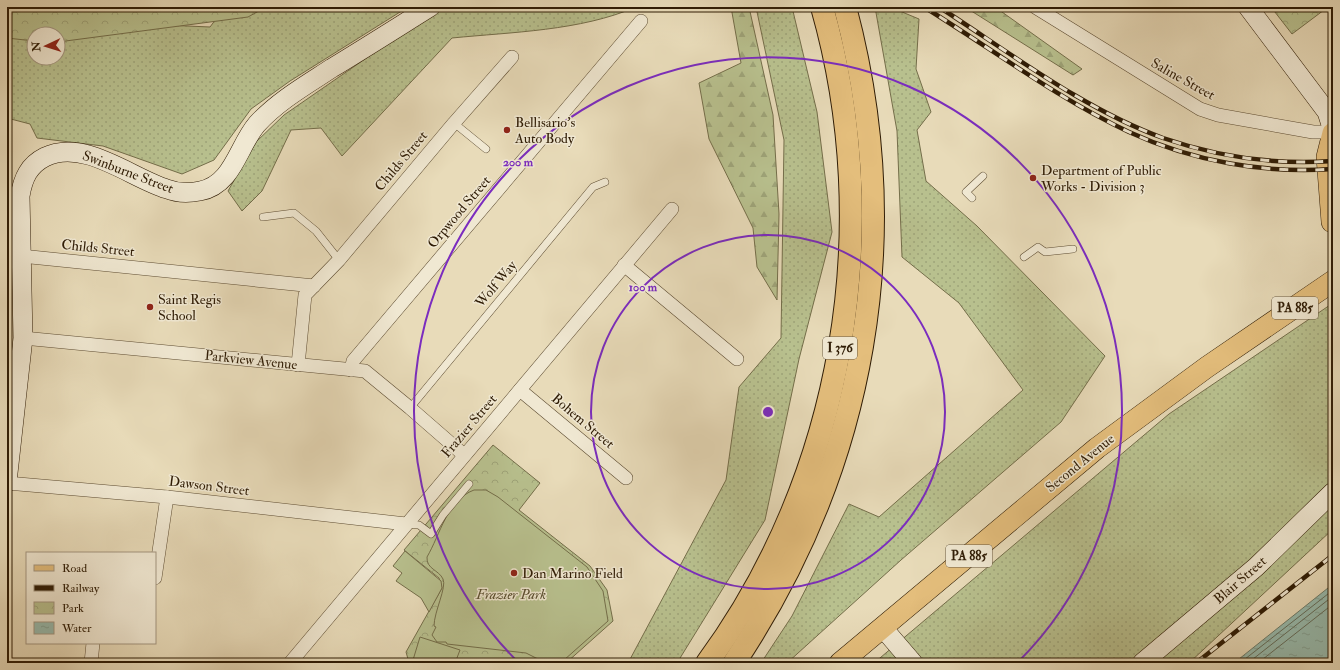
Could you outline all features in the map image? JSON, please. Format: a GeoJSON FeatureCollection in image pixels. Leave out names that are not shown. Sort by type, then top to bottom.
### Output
{"type":"FeatureCollection","features":[{"type":"Feature","properties":{"kind":"highway","name":"I 376"},"geometry":{"type":"LineString","coordinates":[[707,663],[745,604],[775,549],[788,520],[820,432],[842,341],[851,248],[850,162],[842,92],[822,7]]}},
{"type":"Feature","properties":{"kind":"highway","name":"I 376"},"geometry":{"type":"LineString","coordinates":[[734,663],[777,593],[808,529],[841,438],[850,407],[863,344],[873,248],[873,184],[863,89],[845,7]]}},
{"type":"Feature","properties":{"kind":"main road"},"geometry":{"type":"LineString","coordinates":[[1332,222],[1328,157],[1333,132]]}},
{"type":"Feature","properties":{"kind":"main road","name":"PA 885"},"geometry":{"type":"LineString","coordinates":[[1328,285],[1333,267]]}},
{"type":"Feature","properties":{"kind":"main road","name":"Second Avenue"},"geometry":{"type":"LineString","coordinates":[[840,663],[1097,448],[1207,367],[1328,285]]}},
{"type":"Feature","properties":{"kind":"street","name":"Swinburne Street"},"geometry":{"type":"LineString","coordinates":[[7,482],[15,337],[14,257],[22,185],[32,166],[40,159],[59,152],[70,151],[103,160],[167,190],[184,192],[201,191],[215,185],[227,174],[256,125],[276,106],[299,89],[430,7]]}},
{"type":"Feature","properties":{"kind":"street","name":"Saline Street"},"geometry":{"type":"LineString","coordinates":[[1035,7],[1200,109],[1218,115],[1313,132],[1333,132]]}},
{"type":"Feature","properties":{"kind":"street"},"geometry":{"type":"LineString","coordinates":[[1248,7],[1327,112],[1333,132]]}},
{"type":"Feature","properties":{"kind":"street","name":"Orpwood Street"},"geometry":{"type":"LineString","coordinates":[[351,370],[353,361],[641,22]]}},
{"type":"Feature","properties":{"kind":"street","name":"Childs Street"},"geometry":{"type":"LineString","coordinates":[[298,365],[306,295],[339,260],[454,122],[512,57]]}},
{"type":"Feature","properties":{"kind":"street","name":"Frazier Street"},"geometry":{"type":"LineString","coordinates":[[290,663],[672,209]]}},
{"type":"Feature","properties":{"kind":"street","name":"Childs Street"},"geometry":{"type":"LineString","coordinates":[[14,257],[314,286]]}},
{"type":"Feature","properties":{"kind":"street"},"geometry":{"type":"LineString","coordinates":[[624,266],[738,359]]}},
{"type":"Feature","properties":{"kind":"street","name":"Parkview Avenue"},"geometry":{"type":"LineString","coordinates":[[15,337],[365,371],[464,455]]}},
{"type":"Feature","properties":{"kind":"street","name":"Bohem Street"},"geometry":{"type":"LineString","coordinates":[[520,390],[626,478]]}},
{"type":"Feature","properties":{"kind":"street","name":"Dawson Street"},"geometry":{"type":"LineString","coordinates":[[7,482],[167,497],[406,524]]}},
{"type":"Feature","properties":{"kind":"street","name":"Blair Street"},"geometry":{"type":"LineString","coordinates":[[1142,663],[1256,567],[1333,492]]}},
{"type":"Feature","properties":{"kind":"street"},"geometry":{"type":"LineString","coordinates":[[156,571],[167,497]]}},
{"type":"Feature","properties":{"kind":"street"},"geometry":{"type":"LineString","coordinates":[[883,628],[913,663]]}},
{"type":"Feature","properties":{"kind":"street"},"geometry":{"type":"LineString","coordinates":[[91,663],[93,644]]}},
{"type":"Feature","properties":{"kind":"lane"},"geometry":{"type":"LineString","coordinates":[[454,122],[486,149]]}},
{"type":"Feature","properties":{"kind":"lane"},"geometry":{"type":"LineString","coordinates":[[972,198],[966,192],[983,176]]}},
{"type":"Feature","properties":{"kind":"lane","name":"Wolf Way"},"geometry":{"type":"LineString","coordinates":[[410,408],[593,187],[605,182]]}},
{"type":"Feature","properties":{"kind":"lane"},"geometry":{"type":"LineString","coordinates":[[263,217],[294,213],[316,231],[339,260]]}},
{"type":"Feature","properties":{"kind":"lane"},"geometry":{"type":"LineString","coordinates":[[1024,257],[1038,247],[1045,252],[1073,249]]}},
{"type":"Feature","properties":{"kind":"lane"},"geometry":{"type":"LineString","coordinates":[[406,524],[419,525],[431,534],[443,515],[469,484]]}},
{"type":"Feature","properties":{"kind":"green space"},"geometry":{"type":"Polygon","coordinates":[[[7,7],[266,7],[248,17],[66,41],[66,26],[26,26],[26,40],[7,38],[7,7]]]}},
{"type":"Feature","properties":{"kind":"green space"},"geometry":{"type":"Polygon","coordinates":[[[225,7],[408,7],[290,81],[251,109],[214,160],[182,174],[103,146],[37,138],[30,124],[7,118],[7,18],[210,27],[225,7]]]}},
{"type":"Feature","properties":{"kind":"green space"},"geometry":{"type":"Polygon","coordinates":[[[448,7],[636,7],[614,15],[569,26],[452,38],[342,156],[321,128],[291,130],[262,191],[242,211],[228,191],[256,142],[284,115],[420,21],[448,7]]]}},
{"type":"Feature","properties":{"kind":"green space"},"geometry":{"type":"Polygon","coordinates":[[[731,7],[749,7],[773,115],[779,214],[777,300],[757,267],[753,228],[709,139],[699,83],[741,63],[731,7]]]}},
{"type":"Feature","properties":{"kind":"green space"},"geometry":{"type":"Polygon","coordinates":[[[756,7],[792,7],[817,112],[832,232],[799,359],[765,520],[677,663],[628,663],[726,480],[739,387],[781,338],[784,140],[756,7]]]}},
{"type":"Feature","properties":{"kind":"green space"},"geometry":{"type":"Polygon","coordinates":[[[875,7],[890,7],[919,19],[916,69],[931,112],[917,130],[926,181],[977,226],[1105,356],[1061,422],[901,560],[787,663],[761,663],[792,616],[849,504],[879,517],[1023,390],[959,303],[902,257],[897,131],[875,7]]]}},
{"type":"Feature","properties":{"kind":"green space"},"geometry":{"type":"Polygon","coordinates":[[[965,7],[995,7],[1082,69],[1073,75],[965,7]]]}},
{"type":"Feature","properties":{"kind":"green space"},"geometry":{"type":"Polygon","coordinates":[[[1271,7],[1328,7],[1292,34],[1271,7]]]}},
{"type":"Feature","properties":{"kind":"green space"},"geometry":{"type":"Polygon","coordinates":[[[1333,303],[1333,529],[1189,663],[874,663],[1169,414],[1333,303]]]}},
{"type":"Feature","properties":{"kind":"green space","name":"Dan Marino Field"},"geometry":{"type":"Polygon","coordinates":[[[493,445],[540,483],[519,510],[590,566],[607,590],[613,621],[566,663],[413,663],[408,659],[406,652],[442,588],[439,578],[404,550],[493,445]]]}},
{"type":"Feature","properties":{"kind":"green space","name":"Dan Marino Field"},"geometry":{"type":"Polygon","coordinates":[[[474,490],[486,490],[498,497],[587,567],[603,591],[608,621],[564,660],[542,661],[526,653],[447,644],[446,642],[437,642],[432,635],[436,627],[434,626],[436,614],[444,583],[441,576],[427,561],[427,557],[445,519],[451,510],[465,495],[474,490]]]}},
{"type":"Feature","properties":{"kind":"green space"},"geometry":{"type":"Polygon","coordinates":[[[405,551],[441,581],[442,588],[429,612],[421,598],[396,581],[402,573],[393,566],[405,551]]]}},
{"type":"Feature","properties":{"kind":"green space"},"geometry":{"type":"Polygon","coordinates":[[[420,637],[460,650],[455,663],[421,663],[413,660],[420,637]]]}},
{"type":"Feature","properties":{"kind":"water"},"geometry":{"type":"Polygon","coordinates":[[[1333,584],[1333,663],[1234,663],[1333,584]]]}},
{"type":"Feature","properties":{"kind":"railway"},"geometry":{"type":"LineString","coordinates":[[924,7],[1050,89],[1102,119],[1153,142],[1203,158],[1255,167],[1307,170],[1333,169]]}},
{"type":"Feature","properties":{"kind":"railway"},"geometry":{"type":"LineString","coordinates":[[939,7],[1076,96],[1105,112],[1163,138],[1184,145],[1226,155],[1247,158],[1290,162],[1333,161]]}},
{"type":"Feature","properties":{"kind":"railway"},"geometry":{"type":"LineString","coordinates":[[1196,663],[1333,555]]}},
{"type":"Feature","properties":{"kind":"place","name":"Bellisario's Auto Body"},"geometry":{"type":"Point","coordinates":[507,130]}},
{"type":"Feature","properties":{"kind":"place","name":"Department of Public Works - Division 3"},"geometry":{"type":"Point","coordinates":[1033,178]}},
{"type":"Feature","properties":{"kind":"place","name":"Saint Regis School"},"geometry":{"type":"Point","coordinates":[150,307]}},
{"type":"Feature","properties":{"kind":"place","name":"Dan Marino Field"},"geometry":{"type":"Point","coordinates":[514,573]}},
{"type":"Feature","properties":{"kind":"park label","name":"Frazier Park"},"geometry":{"type":"Point","coordinates":[511,594]}}]}
